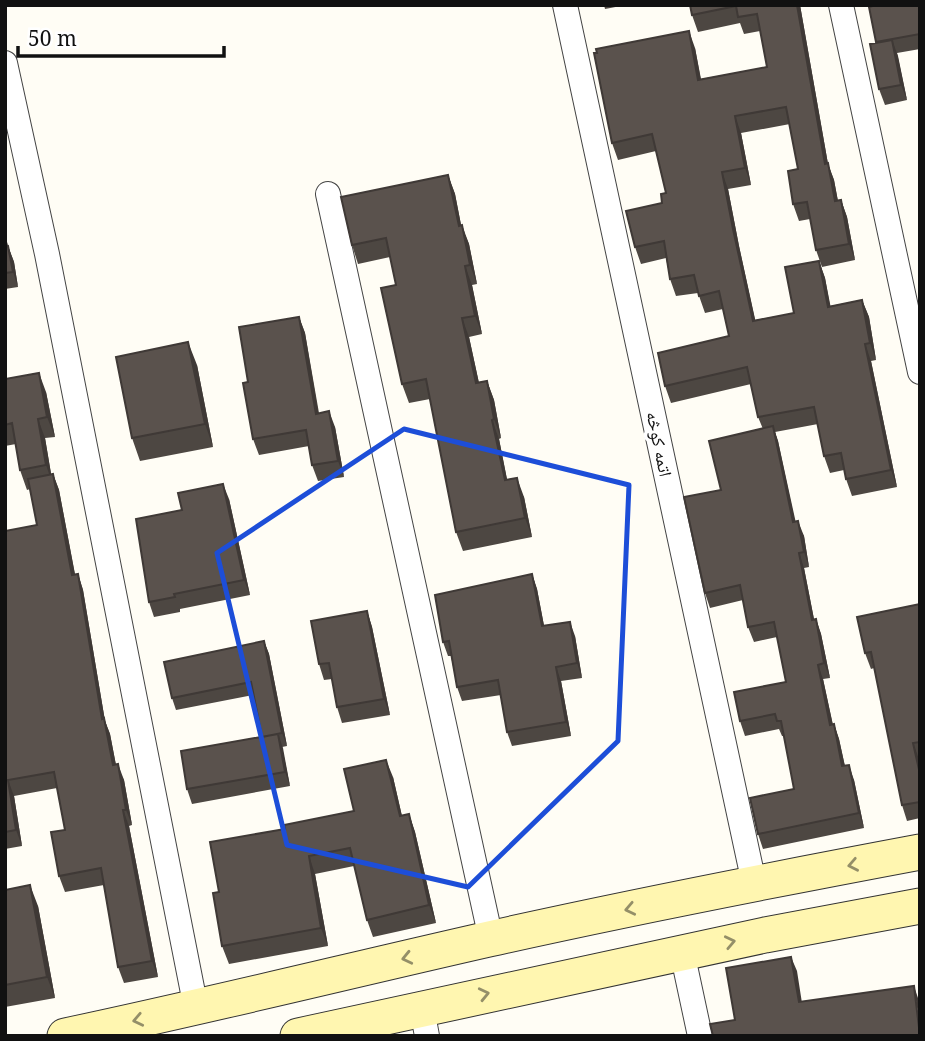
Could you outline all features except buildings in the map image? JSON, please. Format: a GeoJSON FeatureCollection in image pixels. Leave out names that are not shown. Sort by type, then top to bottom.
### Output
{"type":"FeatureCollection","features":[{"type":"Feature","properties":{"kind":"street","name":"اتمه کوڅه"},"geometry":{"type":"LineString","coordinates":[[565,5],[754,883]]}},
{"type":"Feature","properties":{"kind":"street"},"geometry":{"type":"LineString","coordinates":[[841,5],[920,372]]}},
{"type":"Feature","properties":{"kind":"street"},"geometry":{"type":"LineString","coordinates":[[5,62],[47,254],[196,1008]]}},
{"type":"Feature","properties":{"kind":"street"},"geometry":{"type":"LineString","coordinates":[[328,194],[491,939]]}},
{"type":"Feature","properties":{"kind":"street"},"geometry":{"type":"LineString","coordinates":[[65,1036],[491,939],[754,883],[920,852]]}},
{"type":"Feature","properties":{"kind":"street"},"geometry":{"type":"LineString","coordinates":[[298,1036],[425,1022],[682,952],[920,906]]}},
{"type":"Feature","properties":{"kind":"street"},"geometry":{"type":"LineString","coordinates":[[682,952],[700,1036]]}},
{"type":"Feature","properties":{"kind":"highlighted area"},"geometry":{"type":"Polygon","coordinates":[[[404,429],[629,485],[618,741],[468,887],[287,845],[217,553],[404,429]]]}}]}
